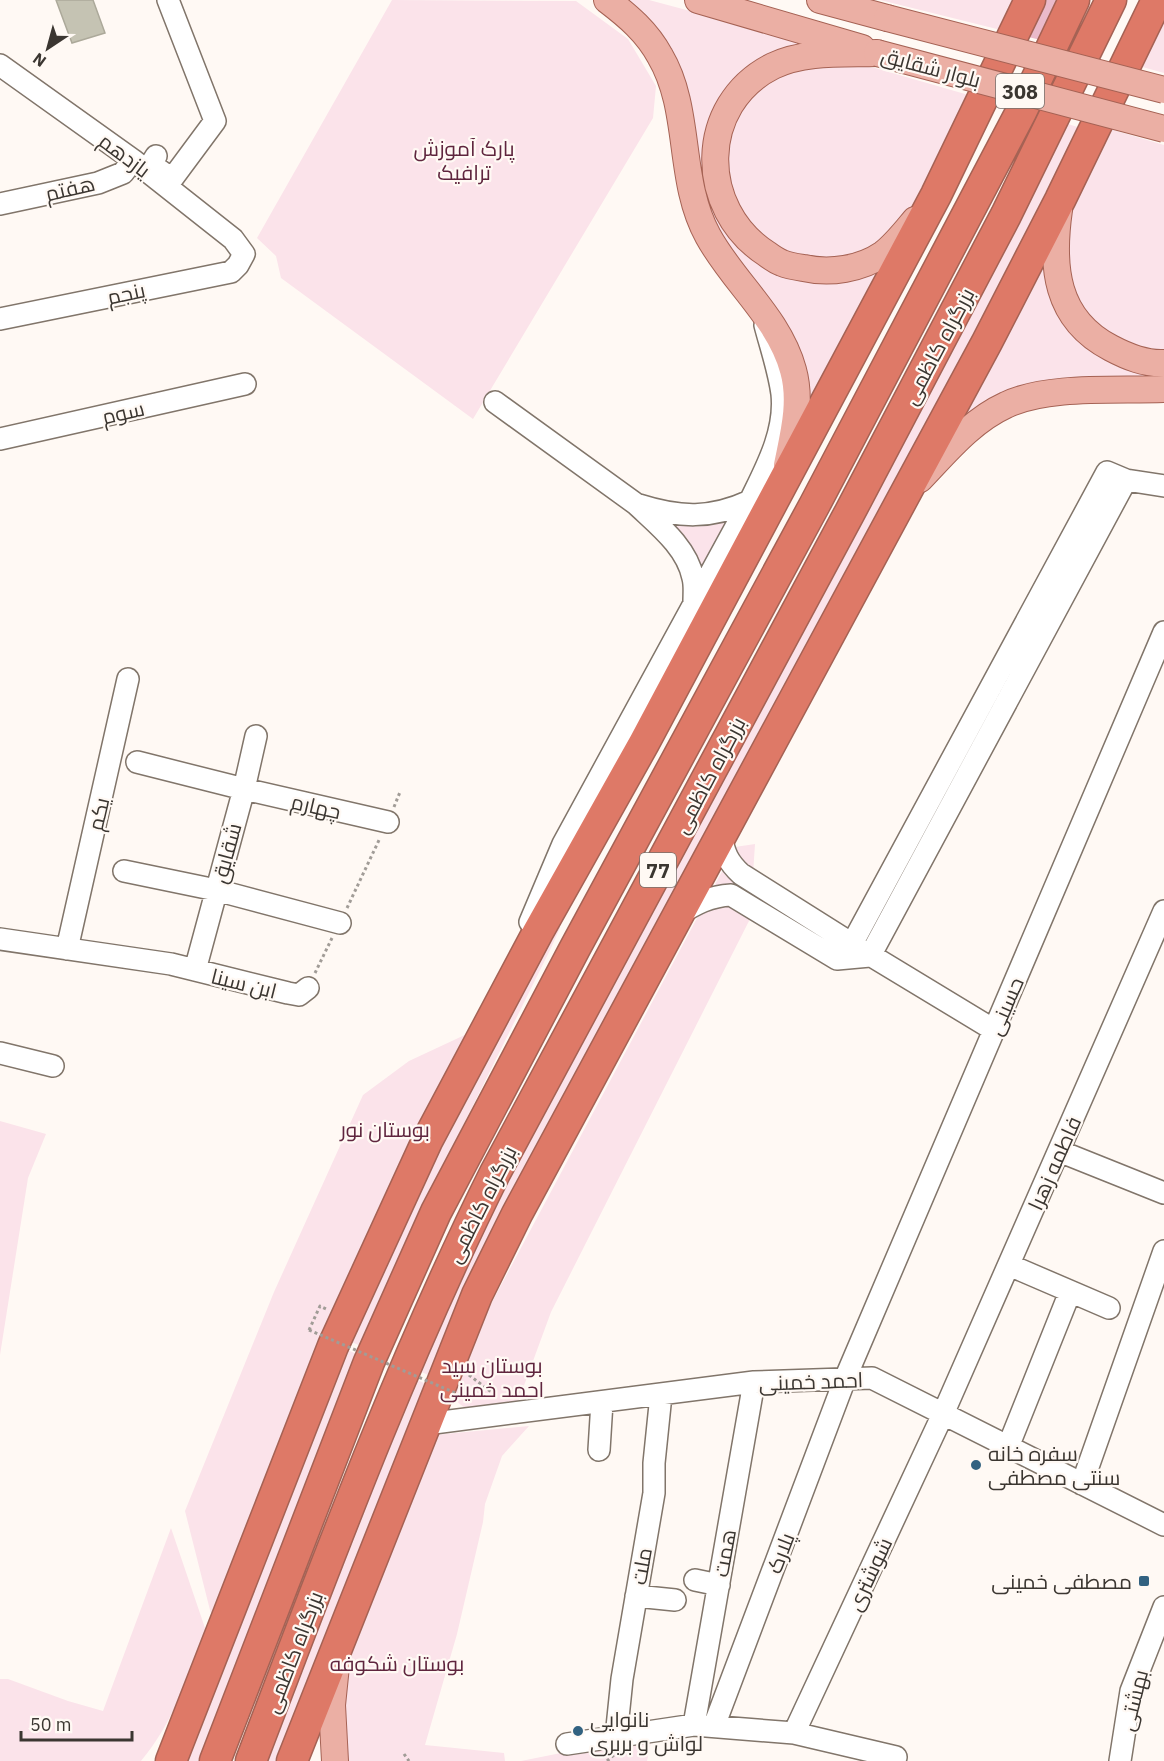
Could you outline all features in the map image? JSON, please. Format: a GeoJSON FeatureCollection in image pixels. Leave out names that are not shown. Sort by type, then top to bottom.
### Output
{"type":"FeatureCollection","features":[{"type":"Feature","properties":{"kind":"highway"},"geometry":{"type":"LineString","coordinates":[[171,1761],[346,1317],[428,1141],[538,932],[644,742],[936,195],[1030,0]]}},
{"type":"Feature","properties":{"kind":"highway","name":"بزرگراه کاظمی"},"geometry":{"type":"LineString","coordinates":[[215,1761],[369,1362],[436,1212],[815,504],[1021,112],[1074,0]]}},
{"type":"Feature","properties":{"kind":"highway","name":"بزرگراه کاظمی"},"geometry":{"type":"LineString","coordinates":[[251,1761],[405,1365],[456,1252],[495,1173],[850,512],[1006,215],[1111,0]]}},
{"type":"Feature","properties":{"kind":"highway","name":"بزرگراه کاظمی"},"geometry":{"type":"LineString","coordinates":[[292,1761],[477,1295],[517,1215],[987,342],[1060,200],[1157,0]]}},
{"type":"Feature","properties":{"kind":"highway"},"geometry":{"type":"LineString","coordinates":[[519,1054],[542,980],[596,866],[644,742]]}},
{"type":"Feature","properties":{"kind":"main road"},"geometry":{"type":"LineString","coordinates":[[607,0],[633,20],[661,57],[672,82],[694,204],[708,236],[762,310],[784,347],[793,371],[796,390],[796,419],[784,480]]}},
{"type":"Feature","properties":{"kind":"main road","name":"بلوار شقایق"},"geometry":{"type":"LineString","coordinates":[[698,0],[877,53],[1164,129]]}},
{"type":"Feature","properties":{"kind":"main road","name":"بلوار شقایق"},"geometry":{"type":"LineString","coordinates":[[820,0],[1164,90]]}},
{"type":"Feature","properties":{"kind":"main road"},"geometry":{"type":"LineString","coordinates":[[877,53],[798,57],[773,66],[754,78],[734,98],[724,118],[717,141],[714,163],[719,194],[730,219],[751,243],[782,263],[816,271],[840,270],[882,254],[899,239],[936,195]]}},
{"type":"Feature","properties":{"kind":"main road"},"geometry":{"type":"LineString","coordinates":[[1060,200],[1054,242],[1059,281],[1067,306],[1083,329],[1102,344],[1126,356],[1152,363],[1164,363]]}},
{"type":"Feature","properties":{"kind":"main road"},"geometry":{"type":"LineString","coordinates":[[903,497],[975,424],[1007,404],[1043,394],[1164,389]]}},
{"type":"Feature","properties":{"kind":"main road"},"geometry":{"type":"LineString","coordinates":[[335,1761],[332,1705],[339,1643]]}},
{"type":"Feature","properties":{"kind":"main road"},"geometry":{"type":"LineString","coordinates":[[155,1761],[193,1702]]}},
{"type":"Feature","properties":{"kind":"street"},"geometry":{"type":"LineString","coordinates":[[156,156],[151,164],[172,180],[215,121],[168,0]]}},
{"type":"Feature","properties":{"kind":"street","name":"یازدهم"},"geometry":{"type":"LineString","coordinates":[[3,72],[133,160],[233,239],[244,254]]}},
{"type":"Feature","properties":{"kind":"street","name":"هفتم"},"geometry":{"type":"LineString","coordinates":[[0,204],[98,183],[123,173],[133,160]]}},
{"type":"Feature","properties":{"kind":"street","name":"پنجم"},"geometry":{"type":"LineString","coordinates":[[0,319],[231,272],[244,254]]}},
{"type":"Feature","properties":{"kind":"street"},"geometry":{"type":"LineString","coordinates":[[482,1040],[562,844],[750,501],[770,460],[780,429],[782,395],[762,310]]}},
{"type":"Feature","properties":{"kind":"street","name":"سوم"},"geometry":{"type":"LineString","coordinates":[[0,439],[245,384]]}},
{"type":"Feature","properties":{"kind":"street"},"geometry":{"type":"LineString","coordinates":[[495,402],[636,504],[673,541],[689,563],[694,579],[694,602]]}},
{"type":"Feature","properties":{"kind":"street"},"geometry":{"type":"LineString","coordinates":[[852,944],[1107,472],[1126,480],[1164,486]]}},
{"type":"Feature","properties":{"kind":"street"},"geometry":{"type":"LineString","coordinates":[[870,956],[1126,480]]}},
{"type":"Feature","properties":{"kind":"street"},"geometry":{"type":"LineString","coordinates":[[636,504],[683,515],[730,510],[750,501]]}},
{"type":"Feature","properties":{"kind":"street","name":"حسینی"},"geometry":{"type":"LineString","coordinates":[[845,1379],[1164,632]]}},
{"type":"Feature","properties":{"kind":"street","name":"یکم"},"geometry":{"type":"LineString","coordinates":[[67,949],[128,679]]}},
{"type":"Feature","properties":{"kind":"street","name":"شقایق"},"geometry":{"type":"LineString","coordinates":[[195,970],[256,736]]}},
{"type":"Feature","properties":{"kind":"street"},"geometry":{"type":"LineString","coordinates":[[137,762],[244,789]]}},
{"type":"Feature","properties":{"kind":"street","name":"چهارم"},"geometry":{"type":"LineString","coordinates":[[244,789],[388,822]]}},
{"type":"Feature","properties":{"kind":"street"},"geometry":{"type":"LineString","coordinates":[[721,835],[729,863],[741,874],[870,956],[994,1030]]}},
{"type":"Feature","properties":{"kind":"street"},"geometry":{"type":"LineString","coordinates":[[124,871],[216,890],[340,923]]}},
{"type":"Feature","properties":{"kind":"street"},"geometry":{"type":"LineString","coordinates":[[678,915],[706,899],[731,895],[837,959],[870,956]]}},
{"type":"Feature","properties":{"kind":"street","name":"فاطمه زهرا"},"geometry":{"type":"LineString","coordinates":[[943,1414],[1164,911]]}},
{"type":"Feature","properties":{"kind":"street","name":"ابن سینا"},"geometry":{"type":"LineString","coordinates":[[0,939],[119,956],[195,970],[299,995],[308,988]]}},
{"type":"Feature","properties":{"kind":"street"},"geometry":{"type":"LineString","coordinates":[[0,1053],[52,1066]]}},
{"type":"Feature","properties":{"kind":"street"},"geometry":{"type":"LineString","coordinates":[[1059,1151],[1164,1193]]}},
{"type":"Feature","properties":{"kind":"street"},"geometry":{"type":"LineString","coordinates":[[1082,1484],[1164,1251]]}},
{"type":"Feature","properties":{"kind":"street"},"geometry":{"type":"LineString","coordinates":[[1009,1265],[1109,1308]]}},
{"type":"Feature","properties":{"kind":"street"},"geometry":{"type":"LineString","coordinates":[[1008,1447],[1070,1292]]}},
{"type":"Feature","properties":{"kind":"street","name":"احمد خمینی"},"geometry":{"type":"LineString","coordinates":[[426,1424],[754,1382],[872,1378],[1164,1525]]}},
{"type":"Feature","properties":{"kind":"street","name":"پلارک"},"geometry":{"type":"LineString","coordinates":[[704,1725],[845,1379]]}},
{"type":"Feature","properties":{"kind":"street","name":"همت"},"geometry":{"type":"LineString","coordinates":[[704,1725],[719,1585],[754,1382]]}},
{"type":"Feature","properties":{"kind":"street","name":"ملت"},"geometry":{"type":"LineString","coordinates":[[616,1737],[622,1679],[654,1493],[654,1463],[662,1395]]}},
{"type":"Feature","properties":{"kind":"street"},"geometry":{"type":"LineString","coordinates":[[599,1450],[602,1402]]}},
{"type":"Feature","properties":{"kind":"street","name":"شوشتری"},"geometry":{"type":"LineString","coordinates":[[794,1733],[943,1414]]}},
{"type":"Feature","properties":{"kind":"street"},"geometry":{"type":"LineString","coordinates":[[695,1580],[719,1585]]}},
{"type":"Feature","properties":{"kind":"street"},"geometry":{"type":"LineString","coordinates":[[636,1596],[675,1600]]}},
{"type":"Feature","properties":{"kind":"street","name":"بهشتی"},"geometry":{"type":"LineString","coordinates":[[1120,1761],[1131,1691],[1164,1607]]}},
{"type":"Feature","properties":{"kind":"street"},"geometry":{"type":"LineString","coordinates":[[567,1744],[704,1725],[794,1733],[896,1757]]}},
{"type":"Feature","properties":{"kind":"path","name":"ابن سینا"},"geometry":{"type":"LineString","coordinates":[[308,988],[388,822],[400,792]]}},
{"type":"Feature","properties":{"kind":"path"},"geometry":{"type":"LineString","coordinates":[[320,1306],[309,1330],[460,1395]]}},
{"type":"Feature","properties":{"kind":"path"},"geometry":{"type":"LineString","coordinates":[[470,1375],[494,1394]]}},
{"type":"Feature","properties":{"kind":"path"},"geometry":{"type":"LineString","coordinates":[[404,1754],[409,1761]]}},
{"type":"Feature","properties":{"kind":"green space","name":"پارک آموزش ترافیک"},"geometry":{"type":"Polygon","coordinates":[[[392,0],[576,1],[628,39],[656,86],[653,118],[473,419],[281,278],[276,256],[257,238],[392,0]]]}},
{"type":"Feature","properties":{"kind":"green space"},"geometry":{"type":"Polygon","coordinates":[[[618,0],[649,0],[829,48],[764,60],[706,163],[776,269],[894,255],[801,426],[807,390],[707,218],[682,88],[618,0]]]}},
{"type":"Feature","properties":{"kind":"green space"},"geometry":{"type":"Polygon","coordinates":[[[880,0],[1020,0],[1005,31],[880,0]]]}},
{"type":"Feature","properties":{"kind":"green space"},"geometry":{"type":"Polygon","coordinates":[[[1164,12],[1164,73],[1139,66],[1164,12]]]}},
{"type":"Feature","properties":{"kind":"green space"},"geometry":{"type":"Polygon","coordinates":[[[841,63],[875,68],[972,96],[904,224],[859,257],[825,262],[785,254],[747,226],[728,186],[727,142],[739,110],[764,83],[783,71],[841,63]]]}},
{"type":"Feature","properties":{"kind":"green space"},"geometry":{"type":"Polygon","coordinates":[[[1068,124],[1087,130],[433,1377],[419,1371],[487,1216],[987,282],[1068,124]]]}},
{"type":"Feature","properties":{"kind":"green space"},"geometry":{"type":"Polygon","coordinates":[[[1110,129],[1164,145],[1164,352],[1143,351],[1094,326],[1067,279],[1069,213],[1110,129]]]}},
{"type":"Feature","properties":{"kind":"green space"},"geometry":{"type":"Polygon","coordinates":[[[1044,257],[1058,310],[1164,371],[1164,380],[1078,381],[947,437],[1044,257]]]}},
{"type":"Feature","properties":{"kind":"green space"},"geometry":{"type":"Polygon","coordinates":[[[736,517],[702,568],[691,550],[667,522],[685,526],[702,526],[736,517]]]}},
{"type":"Feature","properties":{"kind":"green space","name":"بوستان سید احمد خمینی"},"geometry":{"type":"Polygon","coordinates":[[[755,844],[750,919],[551,1312],[515,1410],[472,1414],[455,1400],[454,1384],[475,1334],[735,847],[755,844]]]}},
{"type":"Feature","properties":{"kind":"green space"},"geometry":{"type":"Polygon","coordinates":[[[560,920],[560,928],[551,948],[450,1152],[363,1347],[347,1340],[383,1256],[560,920]]]}},
{"type":"Feature","properties":{"kind":"green space","name":"بوستان نور"},"geometry":{"type":"Polygon","coordinates":[[[469,1033],[333,1324],[211,1614],[185,1511],[274,1292],[363,1095],[409,1061],[469,1033]]]}},
{"type":"Feature","properties":{"kind":"green space"},"geometry":{"type":"Polygon","coordinates":[[[0,1121],[46,1134],[28,1178],[0,1355],[0,1121]]]}},
{"type":"Feature","properties":{"kind":"green space"},"geometry":{"type":"Polygon","coordinates":[[[343,1348],[359,1355],[200,1761],[182,1761],[343,1348]]]}},
{"type":"Feature","properties":{"kind":"green space"},"geometry":{"type":"Polygon","coordinates":[[[415,1379],[431,1386],[284,1761],[266,1761],[415,1379]]]}},
{"type":"Feature","properties":{"kind":"green space","name":"بوستان شکوفه"},"geometry":{"type":"Polygon","coordinates":[[[529,1426],[502,1456],[485,1504],[483,1522],[457,1634],[425,1745],[504,1753],[505,1761],[344,1761],[341,1728],[347,1653],[434,1435],[529,1426]]]}},
{"type":"Feature","properties":{"kind":"green space"},"geometry":{"type":"Polygon","coordinates":[[[171,1528],[206,1631],[171,1715],[141,1761],[0,1761],[0,1679],[8,1679],[103,1711],[171,1528]]]}},
{"type":"Feature","properties":{"kind":"green space"},"geometry":{"type":"Polygon","coordinates":[[[652,1737],[647,1761],[521,1761],[631,1739],[652,1737]]]}},
{"type":"Feature","properties":{"kind":"shaded area"},"geometry":{"type":"Polygon","coordinates":[[[1042,0],[1062,0],[1041,40],[1024,36],[1042,0]]]}},
{"type":"Feature","properties":{"kind":"building"},"geometry":{"type":"Polygon","coordinates":[[[56,0],[93,0],[105,33],[72,43],[56,0]]]}},
{"type":"Feature","properties":{"kind":"place","name":"سفره خانه سنتی مصطفی"},"geometry":{"type":"Point","coordinates":[976,1465]}},
{"type":"Feature","properties":{"kind":"place","name":"مصطفی خمینی"},"geometry":{"type":"Point","coordinates":[1144,1581]}},
{"type":"Feature","properties":{"kind":"place","name":"نانوایی لواش و بربری"},"geometry":{"type":"Point","coordinates":[578,1731]}}]}
